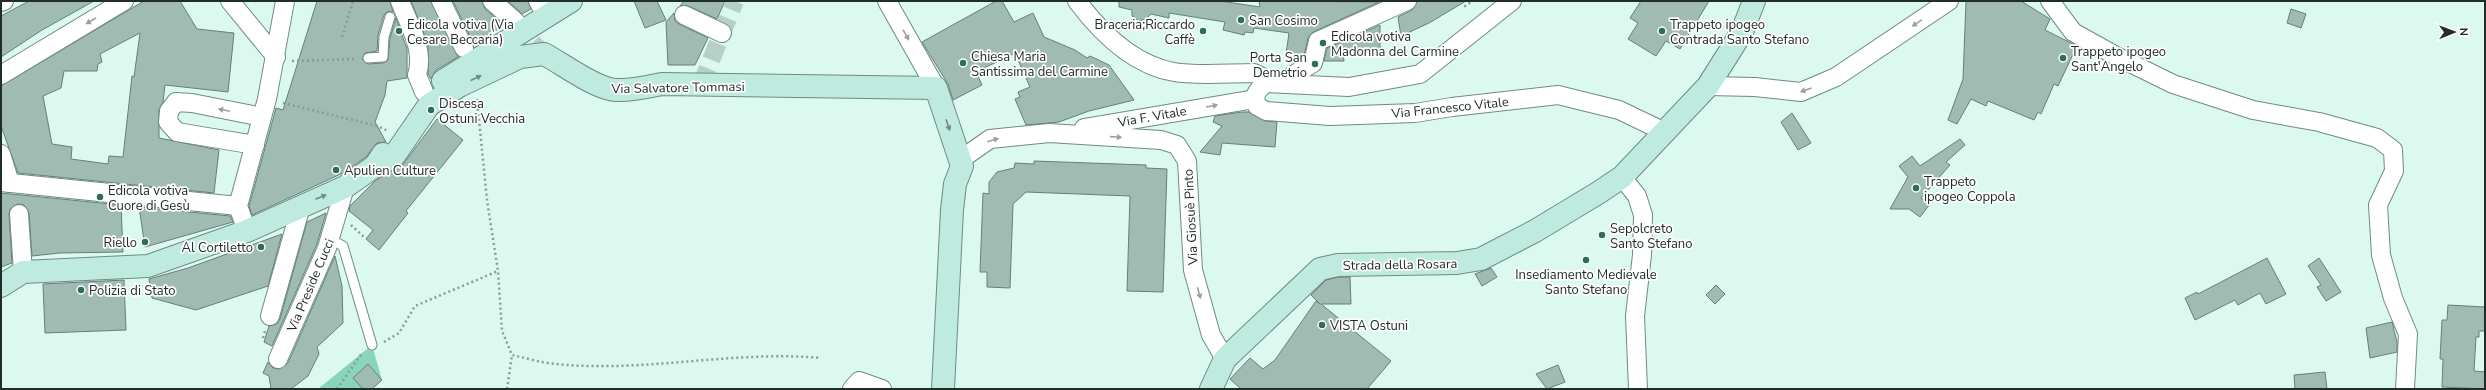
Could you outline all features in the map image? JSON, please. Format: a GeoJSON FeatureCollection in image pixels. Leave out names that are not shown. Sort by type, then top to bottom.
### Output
{"type":"FeatureCollection","features":[{"type":"Feature","properties":{"kind":"street"},"geometry":{"type":"LineString","coordinates":[[1,75],[124,1]]}},
{"type":"Feature","properties":{"kind":"street"},"geometry":{"type":"LineString","coordinates":[[230,1],[284,59]]}},
{"type":"Feature","properties":{"kind":"street"},"geometry":{"type":"LineString","coordinates":[[247,231],[238,206],[268,93],[284,59],[285,1]]}},
{"type":"Feature","properties":{"kind":"street"},"geometry":{"type":"LineString","coordinates":[[400,1],[418,47],[420,64],[417,75],[424,92]]}},
{"type":"Feature","properties":{"kind":"street"},"geometry":{"type":"LineString","coordinates":[[441,1],[464,48]]}},
{"type":"Feature","properties":{"kind":"street"},"geometry":{"type":"LineString","coordinates":[[492,1],[516,22]]}},
{"type":"Feature","properties":{"kind":"street"},"geometry":{"type":"LineString","coordinates":[[1,286],[23,272],[148,266],[247,231],[345,187],[375,166],[424,92],[542,8],[571,1]]}},
{"type":"Feature","properties":{"kind":"street"},"geometry":{"type":"LineString","coordinates":[[887,1],[936,88],[962,166],[955,184],[952,210],[943,389]]}},
{"type":"Feature","properties":{"kind":"street"},"geometry":{"type":"LineString","coordinates":[[1077,1],[1120,47],[1145,64],[1175,72],[1254,73],[1274,83],[1349,87],[1420,74],[1512,1]]}},
{"type":"Feature","properties":{"kind":"street"},"geometry":{"type":"LineString","coordinates":[[1255,99],[1257,90],[1313,63],[1318,41],[1387,4],[1408,1]]}},
{"type":"Feature","properties":{"kind":"street","name":"Strada della Rosara"},"geometry":{"type":"LineString","coordinates":[[1225,359],[1320,269],[1338,265],[1457,263],[1481,258],[1535,231],[1622,177],[1708,86],[1742,32],[1754,1]]}},
{"type":"Feature","properties":{"kind":"street"},"geometry":{"type":"LineString","coordinates":[[1708,86],[1755,87],[1801,92],[1836,77],[1949,1]]}},
{"type":"Feature","properties":{"kind":"street"},"geometry":{"type":"LineString","coordinates":[[2050,1],[2073,32],[2118,57],[2173,84],[2253,110],[2319,122],[2377,138],[2393,150],[2394,171],[2378,205],[2380,248],[2394,298],[2408,334],[2405,389]]}},
{"type":"Feature","properties":{"kind":"street"},"geometry":{"type":"LineString","coordinates":[[684,15],[722,33]]}},
{"type":"Feature","properties":{"kind":"street","name":"Via Salvatore Tommasi"},"geometry":{"type":"LineString","coordinates":[[375,166],[394,156],[429,106],[459,86],[520,58],[544,54],[596,85],[614,90],[633,90],[662,84],[936,88]]}},
{"type":"Feature","properties":{"kind":"street","name":"Via Francesco Vitale"},"geometry":{"type":"LineString","coordinates":[[1255,99],[1257,106],[1266,111],[1330,116],[1415,114],[1452,106],[1558,95],[1619,110],[1665,132]]}},
{"type":"Feature","properties":{"kind":"street","name":"Via F. Vitale"},"geometry":{"type":"LineString","coordinates":[[1049,133],[1255,99]]}},
{"type":"Feature","properties":{"kind":"street"},"geometry":{"type":"LineString","coordinates":[[255,145],[177,132],[168,122],[169,111],[176,102],[192,103],[262,117]]}},
{"type":"Feature","properties":{"kind":"street","name":"Via Giosuè Pinto"},"geometry":{"type":"LineString","coordinates":[[960,160],[990,139],[1049,133],[1161,140],[1177,144],[1187,162],[1193,270],[1211,335],[1225,359]]}},
{"type":"Feature","properties":{"kind":"street"},"geometry":{"type":"LineString","coordinates":[[1,154],[5,182],[238,206]]}},
{"type":"Feature","properties":{"kind":"street"},"geometry":{"type":"LineString","coordinates":[[1622,177],[1637,196],[1643,215],[1642,255],[1636,316],[1638,389]]}},
{"type":"Feature","properties":{"kind":"street","name":"Via Preside Cucci"},"geometry":{"type":"LineString","coordinates":[[278,359],[317,275],[340,209],[345,187]]}},
{"type":"Feature","properties":{"kind":"street"},"geometry":{"type":"LineString","coordinates":[[270,316],[301,206]]}},
{"type":"Feature","properties":{"kind":"street"},"geometry":{"type":"LineString","coordinates":[[19,214],[23,272]]}},
{"type":"Feature","properties":{"kind":"street"},"geometry":{"type":"LineString","coordinates":[[1211,389],[1225,359]]}},
{"type":"Feature","properties":{"kind":"street"},"geometry":{"type":"LineString","coordinates":[[852,389],[859,381],[882,389]]}},
{"type":"Feature","properties":{"kind":"lane"},"geometry":{"type":"LineString","coordinates":[[368,58],[383,57],[384,37],[390,17]]}},
{"type":"Feature","properties":{"kind":"lane"},"geometry":{"type":"LineString","coordinates":[[330,239],[343,246],[372,345]]}},
{"type":"Feature","properties":{"kind":"path"},"geometry":{"type":"LineString","coordinates":[[342,37],[353,1]]}},
{"type":"Feature","properties":{"kind":"path"},"geometry":{"type":"LineString","coordinates":[[1462,1],[1465,6],[1472,1]]}},
{"type":"Feature","properties":{"kind":"path"},"geometry":{"type":"LineString","coordinates":[[284,59],[368,58]]}},
{"type":"Feature","properties":{"kind":"path"},"geometry":{"type":"LineString","coordinates":[[475,78],[498,271],[502,331],[512,355],[507,389]]}},
{"type":"Feature","properties":{"kind":"path"},"geometry":{"type":"LineString","coordinates":[[268,93],[377,126],[396,135]]}},
{"type":"Feature","properties":{"kind":"path"},"geometry":{"type":"LineString","coordinates":[[337,389],[366,349],[372,345],[386,342],[399,333],[415,306],[498,271]]}},
{"type":"Feature","properties":{"kind":"path"},"geometry":{"type":"LineString","coordinates":[[512,355],[556,364],[636,366],[791,355],[821,358]]}},
{"type":"Feature","properties":{"kind":"green space"},"geometry":{"type":"Polygon","coordinates":[[[372,345],[382,380],[372,389],[318,389],[372,345]]]}},
{"type":"Feature","properties":{"kind":"building"},"geometry":{"type":"Polygon","coordinates":[[[29,1],[94,1],[42,30],[1,57],[1,16],[29,1]]]}},
{"type":"Feature","properties":{"kind":"building"},"geometry":{"type":"Polygon","coordinates":[[[144,1],[180,1],[197,29],[234,33],[228,92],[165,85],[163,102],[159,110],[159,138],[219,150],[214,193],[18,173],[1,126],[1,86],[144,1]],[[140,33],[100,54],[102,62],[98,64],[97,71],[64,71],[61,88],[43,96],[52,144],[72,147],[71,159],[108,164],[109,156],[123,157],[132,76],[134,77],[140,33]]]}},
{"type":"Feature","properties":{"kind":"building"},"geometry":{"type":"Polygon","coordinates":[[[317,1],[390,1],[393,12],[388,11],[384,15],[378,35],[377,51],[365,53],[362,59],[368,64],[383,63],[388,60],[390,38],[396,18],[407,49],[407,78],[387,81],[385,95],[375,122],[386,142],[377,143],[366,157],[343,173],[252,215],[249,206],[276,108],[283,110],[317,1]]]}},
{"type":"Feature","properties":{"kind":"building"},"geometry":{"type":"Polygon","coordinates":[[[411,1],[431,1],[458,57],[436,70],[431,79],[428,74],[428,44],[411,1]]]}},
{"type":"Feature","properties":{"kind":"building"},"geometry":{"type":"Polygon","coordinates":[[[453,1],[482,1],[485,9],[504,25],[474,45],[453,1]]]}},
{"type":"Feature","properties":{"kind":"building"},"geometry":{"type":"Polygon","coordinates":[[[508,1],[528,1],[531,9],[522,14],[508,1]]]}},
{"type":"Feature","properties":{"kind":"building"},"geometry":{"type":"Polygon","coordinates":[[[634,1],[657,1],[666,20],[645,28],[634,1]]]}},
{"type":"Feature","properties":{"kind":"building"},"geometry":{"type":"Polygon","coordinates":[[[684,1],[725,1],[717,19],[688,6],[680,6],[684,1]]]}},
{"type":"Feature","properties":{"kind":"building","name":"Chiesa Maria Santissima del Carmine"},"geometry":{"type":"Polygon","coordinates":[[[996,1],[1002,1],[1014,22],[1033,13],[1044,37],[1075,50],[1087,58],[1090,56],[1109,65],[1134,100],[1089,111],[1059,122],[1026,125],[1015,99],[1020,97],[1018,92],[1030,87],[1015,53],[976,72],[982,85],[953,100],[948,84],[922,42],[996,1]]]}},
{"type":"Feature","properties":{"kind":"building"},"geometry":{"type":"Polygon","coordinates":[[[1119,1],[1220,1],[1260,7],[1259,1],[1379,2],[1313,32],[1308,38],[1304,56],[1293,63],[1287,58],[1286,54],[1289,33],[1254,28],[1253,33],[1245,32],[1244,35],[1223,30],[1225,22],[1169,13],[1169,18],[1151,14],[1146,19],[1139,21],[1132,16],[1132,10],[1119,7],[1119,1]]]}},
{"type":"Feature","properties":{"kind":"building"},"geometry":{"type":"Polygon","coordinates":[[[1417,1],[1466,1],[1429,23],[1401,36],[1398,17],[1412,10],[1417,1]]]}},
{"type":"Feature","properties":{"kind":"building","name":"Trappeto ipogeo Contrada Santo Stefano"},"geometry":{"type":"Polygon","coordinates":[[[1641,1],[1709,1],[1680,49],[1666,41],[1656,56],[1628,39],[1638,23],[1630,18],[1641,1]]]}},
{"type":"Feature","properties":{"kind":"building"},"geometry":{"type":"Polygon","coordinates":[[[1966,1],[2021,1],[2050,19],[2045,30],[2077,46],[2058,86],[2054,84],[2041,114],[2038,112],[2034,120],[1988,101],[1986,106],[1971,99],[1957,124],[1948,120],[1963,79],[1966,1]]]}},
{"type":"Feature","properties":{"kind":"building"},"geometry":{"type":"Polygon","coordinates":[[[2291,9],[2306,14],[2301,28],[2287,23],[2291,9]]]}},
{"type":"Feature","properties":{"kind":"building"},"geometry":{"type":"Polygon","coordinates":[[[674,13],[675,21],[679,24],[708,38],[695,65],[668,65],[666,22],[674,13]]]}},
{"type":"Feature","properties":{"kind":"building"},"geometry":{"type":"Polygon","coordinates":[[[1380,25],[1380,49],[1343,53],[1344,61],[1324,61],[1327,48],[1380,25]]]}},
{"type":"Feature","properties":{"kind":"building"},"geometry":{"type":"Polygon","coordinates":[[[1250,112],[1265,121],[1277,122],[1275,147],[1222,143],[1220,155],[1200,152],[1222,126],[1213,122],[1215,116],[1250,112]]]}},
{"type":"Feature","properties":{"kind":"building"},"geometry":{"type":"Polygon","coordinates":[[[1792,113],[1811,143],[1798,150],[1781,122],[1792,113]]]}},
{"type":"Feature","properties":{"kind":"building"},"geometry":{"type":"Polygon","coordinates":[[[437,119],[463,140],[406,211],[408,213],[379,250],[366,239],[373,230],[349,211],[350,206],[375,181],[404,163],[437,119]]]}},
{"type":"Feature","properties":{"kind":"building","name":"Trappeto ipogeo Coppola"},"geometry":{"type":"Polygon","coordinates":[[[1960,139],[1965,145],[1946,162],[1950,165],[1921,198],[1930,204],[1920,217],[1909,209],[1890,209],[1908,177],[1899,166],[1912,156],[1920,166],[1960,139]]]}},
{"type":"Feature","properties":{"kind":"building"},"geometry":{"type":"Polygon","coordinates":[[[1034,161],[1146,165],[1146,168],[1167,169],[1163,292],[1127,291],[1130,196],[1026,192],[1013,204],[1010,288],[987,287],[987,272],[980,272],[983,193],[989,194],[989,182],[997,172],[1014,168],[1015,163],[1034,164],[1034,161]]]}},
{"type":"Feature","properties":{"kind":"building"},"geometry":{"type":"Polygon","coordinates":[[[1,193],[121,205],[123,252],[60,253],[32,256],[29,213],[24,205],[18,204],[10,209],[9,214],[12,263],[1,267],[1,193]]]}},
{"type":"Feature","properties":{"kind":"building"},"geometry":{"type":"Polygon","coordinates":[[[139,207],[230,216],[233,222],[145,247],[139,207]]]}},
{"type":"Feature","properties":{"kind":"building"},"geometry":{"type":"Polygon","coordinates":[[[326,213],[317,244],[272,346],[264,342],[269,326],[277,324],[280,319],[307,222],[326,213]]]}},
{"type":"Feature","properties":{"kind":"building"},"geometry":{"type":"Polygon","coordinates":[[[282,234],[268,286],[196,310],[152,298],[149,279],[188,268],[282,234]]]}},
{"type":"Feature","properties":{"kind":"building"},"geometry":{"type":"Polygon","coordinates":[[[335,256],[342,286],[343,323],[317,347],[319,354],[308,376],[291,389],[271,389],[269,376],[263,373],[268,362],[273,368],[279,369],[288,363],[335,256]]]}},
{"type":"Feature","properties":{"kind":"building"},"geometry":{"type":"Polygon","coordinates":[[[2267,258],[2286,294],[2266,304],[2260,293],[2238,305],[2235,300],[2195,320],[2185,298],[2197,292],[2198,294],[2267,258]]]}},
{"type":"Feature","properties":{"kind":"building"},"geometry":{"type":"Polygon","coordinates":[[[2319,258],[2341,292],[2326,301],[2317,287],[2321,285],[2308,266],[2319,258]]]}},
{"type":"Feature","properties":{"kind":"building"},"geometry":{"type":"Polygon","coordinates":[[[1491,268],[1497,277],[1482,286],[1475,274],[1491,268]]]}},
{"type":"Feature","properties":{"kind":"building"},"geometry":{"type":"Polygon","coordinates":[[[1339,277],[1350,277],[1351,304],[1321,304],[1391,361],[1367,389],[1241,389],[1230,379],[1250,358],[1263,369],[1275,360],[1316,301],[1320,304],[1311,295],[1326,280],[1339,277]]]}},
{"type":"Feature","properties":{"kind":"building"},"geometry":{"type":"Polygon","coordinates":[[[124,280],[126,330],[45,333],[43,284],[124,280]]]}},
{"type":"Feature","properties":{"kind":"building"},"geometry":{"type":"Polygon","coordinates":[[[1716,285],[1725,294],[1715,304],[1706,295],[1716,285]]]}},
{"type":"Feature","properties":{"kind":"building"},"geometry":{"type":"Polygon","coordinates":[[[2448,305],[2485,307],[2485,331],[2479,331],[2479,337],[2476,337],[2474,371],[2485,372],[2485,389],[2442,387],[2443,359],[2440,359],[2442,320],[2447,320],[2448,305]]]}},
{"type":"Feature","properties":{"kind":"building"},"geometry":{"type":"Polygon","coordinates":[[[2392,322],[2397,342],[2397,352],[2370,358],[2366,328],[2392,322]]]}},
{"type":"Feature","properties":{"kind":"building"},"geometry":{"type":"Polygon","coordinates":[[[368,364],[382,380],[372,389],[363,389],[353,378],[368,364]]]}},
{"type":"Feature","properties":{"kind":"building"},"geometry":{"type":"Polygon","coordinates":[[[1558,365],[1565,382],[1547,389],[1536,374],[1558,365]]]}},
{"type":"Feature","properties":{"kind":"building"},"geometry":{"type":"Polygon","coordinates":[[[2325,372],[2327,389],[2295,389],[2294,375],[2325,372]]]}},
{"type":"Feature","properties":{"kind":"tunnel"},"geometry":{"type":"LineString","coordinates":[[701,85],[735,1]]}},
{"type":"Feature","properties":{"kind":"tunnel"},"geometry":{"type":"LineString","coordinates":[[516,22],[525,36],[544,54]]}},
{"type":"Feature","properties":{"kind":"place","name":"San Cosimo"},"geometry":{"type":"Point","coordinates":[1241,20]}},
{"type":"Feature","properties":{"kind":"place","name":"Edicola votiva (Via Cesare Beccaria)"},"geometry":{"type":"Point","coordinates":[399,31]}},
{"type":"Feature","properties":{"kind":"place","name":"Braceria;Riccardo Caffè"},"geometry":{"type":"Point","coordinates":[1203,31]}},
{"type":"Feature","properties":{"kind":"place","name":"Trappeto ipogeo Contrada Santo Stefano"},"geometry":{"type":"Point","coordinates":[1662,31]}},
{"type":"Feature","properties":{"kind":"place","name":"Edicola votiva Madonna del Carmine"},"geometry":{"type":"Point","coordinates":[1323,43]}},
{"type":"Feature","properties":{"kind":"place","name":"Trappeto ipogeo Sant'Angelo"},"geometry":{"type":"Point","coordinates":[2063,58]}},
{"type":"Feature","properties":{"kind":"place","name":"Chiesa Maria Santissima del Carmine"},"geometry":{"type":"Point","coordinates":[963,63]}},
{"type":"Feature","properties":{"kind":"place","name":"Porta San Demetrio"},"geometry":{"type":"Point","coordinates":[1315,64]}},
{"type":"Feature","properties":{"kind":"place","name":"Discesa Ostuni Vecchia"},"geometry":{"type":"Point","coordinates":[431,110]}},
{"type":"Feature","properties":{"kind":"place","name":"Apulien Culture"},"geometry":{"type":"Point","coordinates":[336,170]}},
{"type":"Feature","properties":{"kind":"place","name":"Trappeto ipogeo Coppola"},"geometry":{"type":"Point","coordinates":[1916,188]}},
{"type":"Feature","properties":{"kind":"place","name":"Edicola votiva Cuore di Gesù"},"geometry":{"type":"Point","coordinates":[100,197]}},
{"type":"Feature","properties":{"kind":"place","name":"Sepolcreto Santo Stefano"},"geometry":{"type":"Point","coordinates":[1602,235]}},
{"type":"Feature","properties":{"kind":"place","name":"Riello"},"geometry":{"type":"Point","coordinates":[145,242]}},
{"type":"Feature","properties":{"kind":"place","name":"Al Cortiletto"},"geometry":{"type":"Point","coordinates":[261,247]}},
{"type":"Feature","properties":{"kind":"place","name":"Insediamento Medievale Santo Stefano"},"geometry":{"type":"Point","coordinates":[1586,260]}},
{"type":"Feature","properties":{"kind":"place","name":"Polizia di Stato"},"geometry":{"type":"Point","coordinates":[81,290]}},
{"type":"Feature","properties":{"kind":"place","name":"VISTA Ostuni"},"geometry":{"type":"Point","coordinates":[1322,325]}}]}
